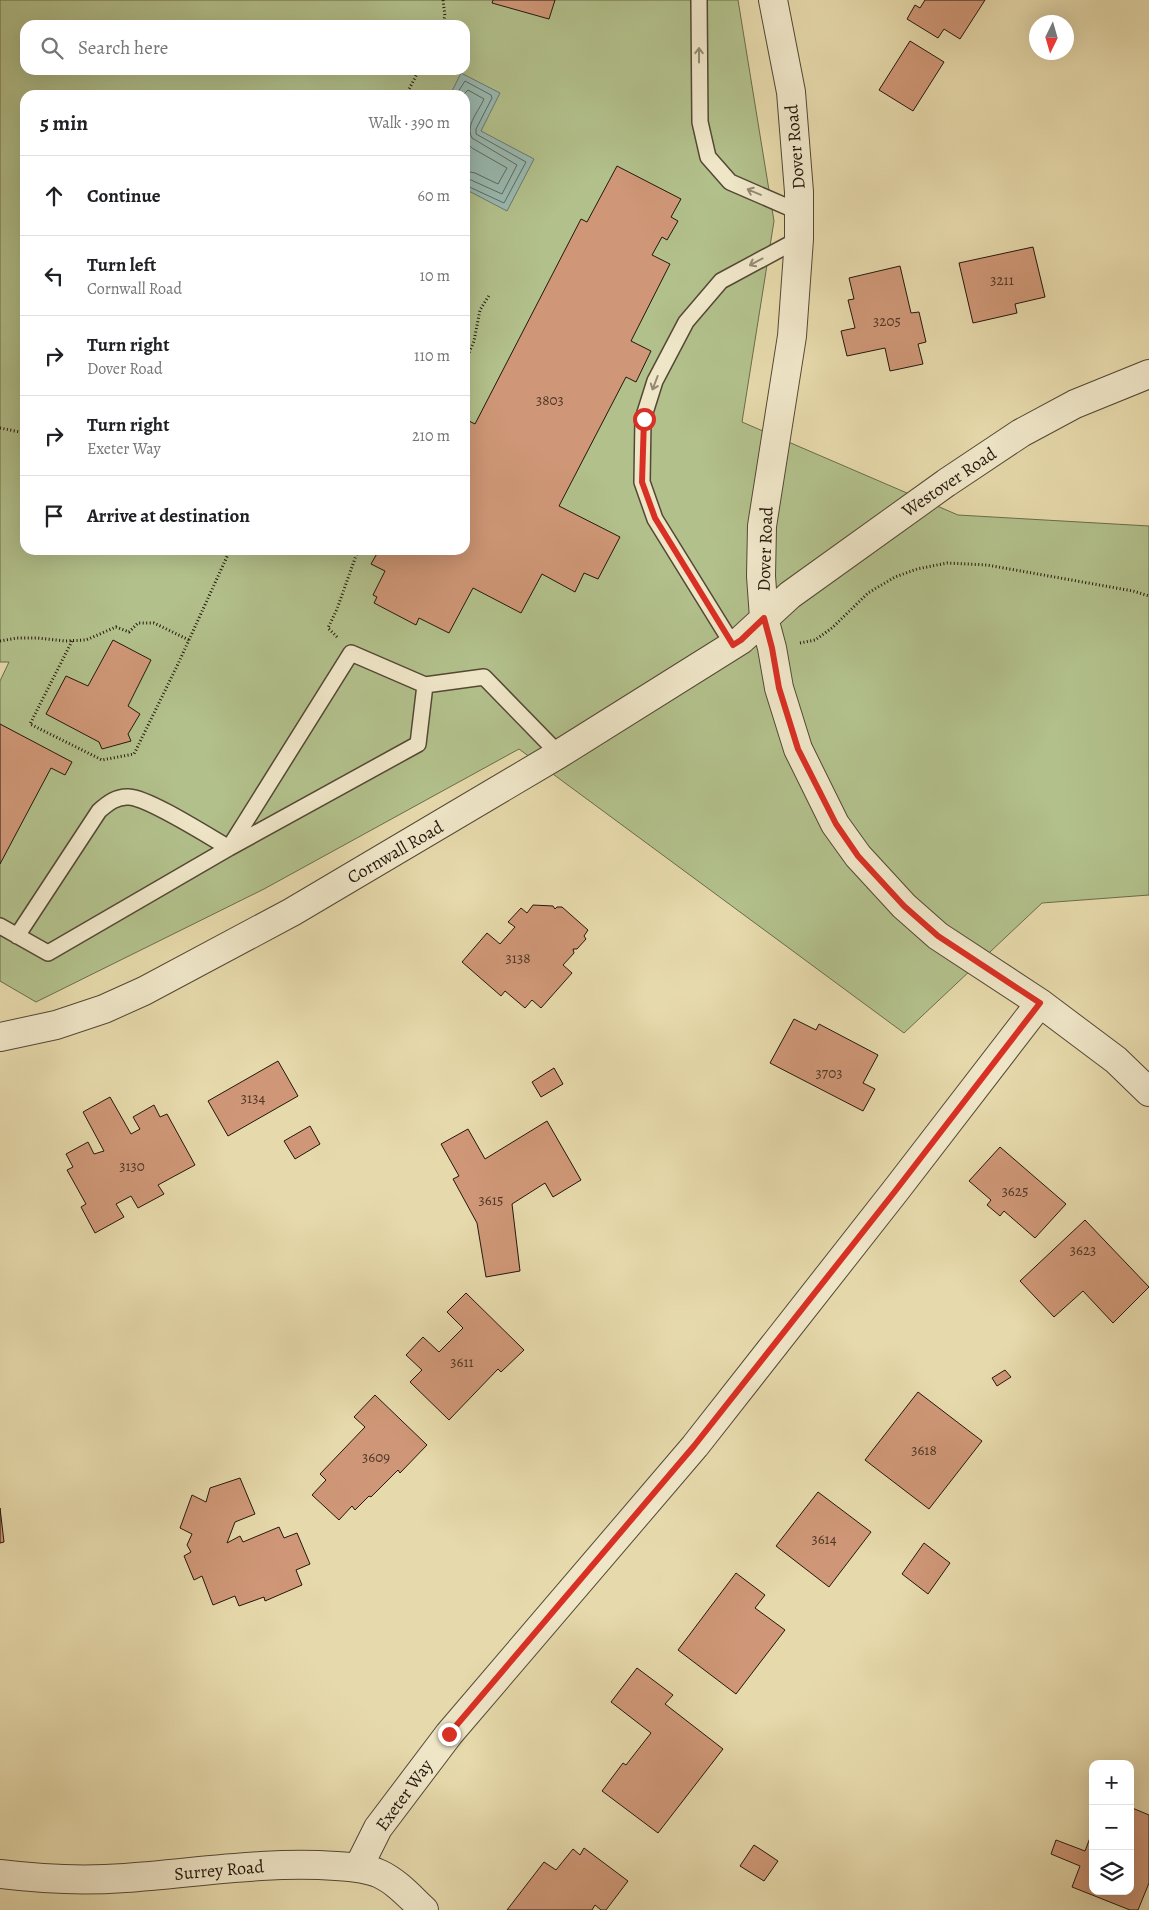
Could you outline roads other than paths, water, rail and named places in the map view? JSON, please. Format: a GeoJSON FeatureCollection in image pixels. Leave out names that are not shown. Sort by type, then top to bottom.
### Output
{"type":"FeatureCollection","features":[{"type":"Feature","properties":{"kind":"street","name":"Dover Road"},"geometry":{"type":"LineString","coordinates":[[773,0],[791,92],[799,192],[799,239],[792,336],[762,526],[761,576],[764,618],[772,648],[779,688],[798,749],[836,824],[858,856],[904,906],[938,936],[1040,1003],[1116,1060],[1149,1092]]}},
{"type":"Feature","properties":{"kind":"street","name":"Westover Road"},"geometry":{"type":"LineString","coordinates":[[764,618],[790,595],[946,483],[1021,434],[1075,404],[1149,374]]}},
{"type":"Feature","properties":{"kind":"street","name":"Cornwall Road"},"geometry":{"type":"LineString","coordinates":[[0,1037],[56,1026],[104,1009],[144,991],[292,912],[559,754],[741,640],[764,618]]}},
{"type":"Feature","properties":{"kind":"street","name":"Exeter Way"},"geometry":{"type":"LineString","coordinates":[[358,1868],[378,1828],[449,1734],[694,1446],[896,1190],[1040,1003]]}},
{"type":"Feature","properties":{"kind":"street","name":"Surrey Road"},"geometry":{"type":"LineString","coordinates":[[0,1874],[59,1878],[122,1878],[268,1865],[314,1864],[358,1868],[380,1874],[398,1885],[424,1910]]}},
{"type":"Feature","properties":{"kind":"lane"},"geometry":{"type":"LineString","coordinates":[[699,0],[700,122],[708,157],[730,182],[799,212]]}},
{"type":"Feature","properties":{"kind":"lane"},"geometry":{"type":"LineString","coordinates":[[733,645],[655,518],[642,482],[644,419],[655,381],[686,322],[721,281],[799,239]]}},
{"type":"Feature","properties":{"kind":"lane"},"geometry":{"type":"LineString","coordinates":[[229,848],[351,653],[425,685],[484,677],[559,754]]}},
{"type":"Feature","properties":{"kind":"lane"},"geometry":{"type":"LineString","coordinates":[[0,926],[48,953],[229,848],[418,744],[425,685]]}},
{"type":"Feature","properties":{"kind":"lane"},"geometry":{"type":"LineString","coordinates":[[17,936],[99,811],[108,803],[119,798],[130,797],[147,802],[229,848]]}},
{"type":"Feature","properties":{"kind":"water"},"geometry":{"type":"Polygon","coordinates":[[[460,75],[465,75],[500,93],[481,131],[534,159],[507,211],[470,192],[470,90],[452,90],[460,75]]]}}]}
